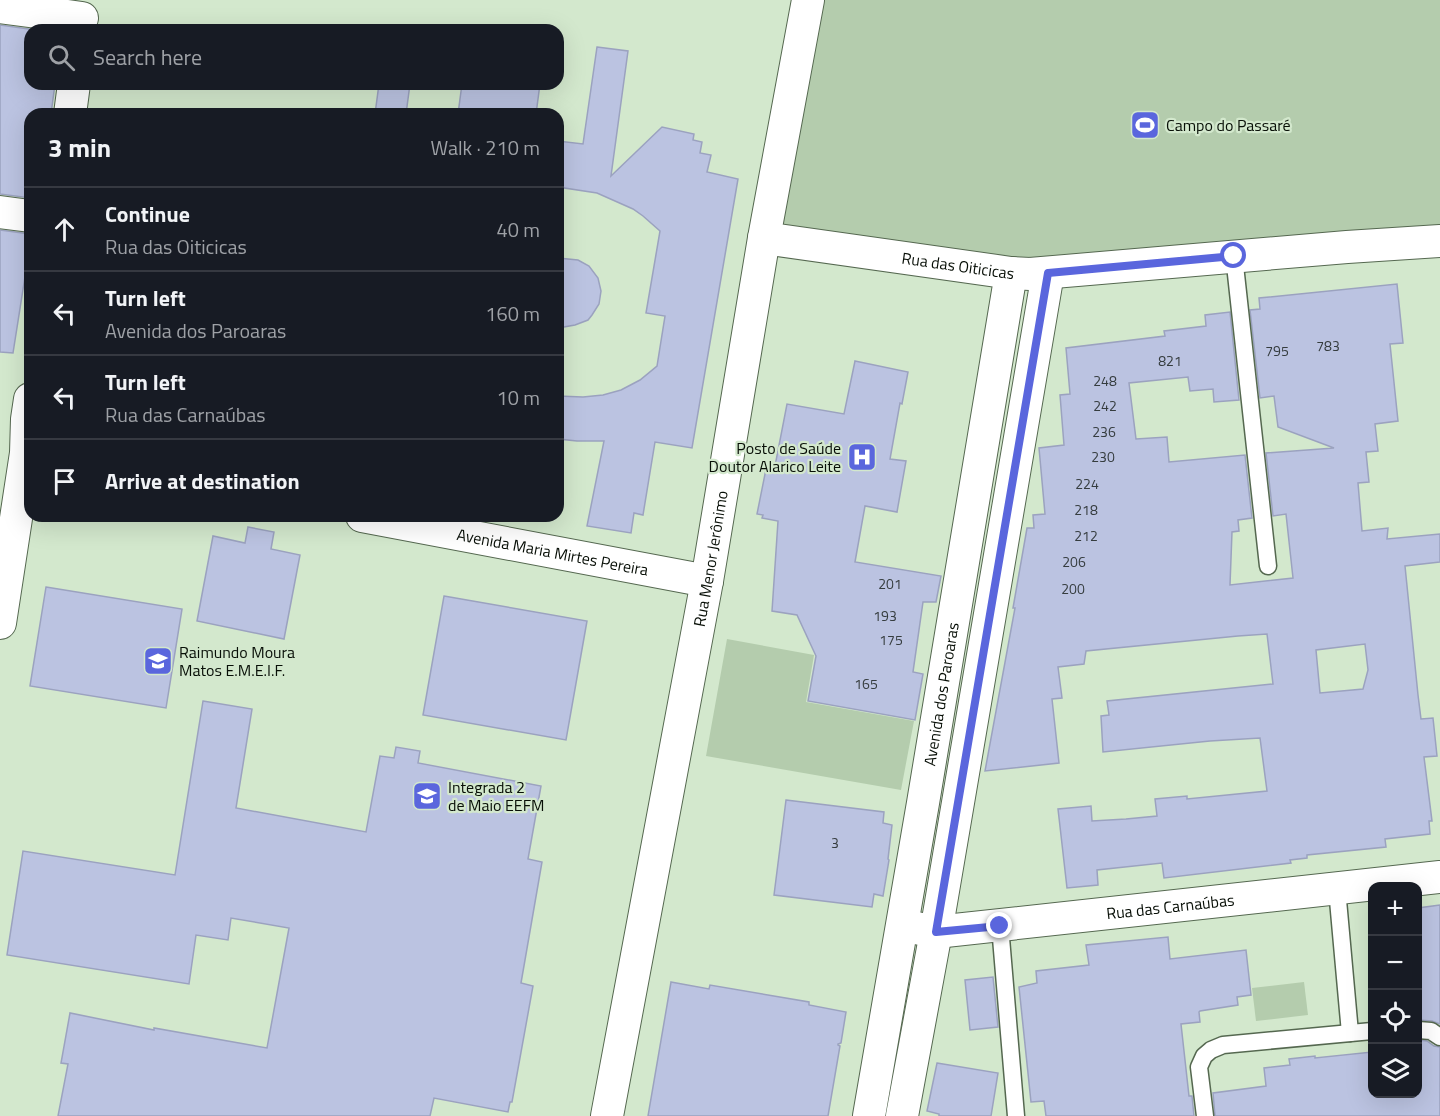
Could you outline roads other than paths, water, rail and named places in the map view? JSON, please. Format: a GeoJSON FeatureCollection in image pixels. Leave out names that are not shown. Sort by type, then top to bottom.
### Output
{"type":"FeatureCollection","features":[{"type":"Feature","properties":{"kind":"street","name":"Rua Menor Jerônimo"},"geometry":{"type":"LineString","coordinates":[[608,1116],[707,580],[764,238],[808,0]]}},
{"type":"Feature","properties":{"kind":"street"},"geometry":{"type":"LineString","coordinates":[[0,6],[83,16]]}},
{"type":"Feature","properties":{"kind":"street"},"geometry":{"type":"LineString","coordinates":[[71,108],[73,90]]}},
{"type":"Feature","properties":{"kind":"street"},"geometry":{"type":"LineString","coordinates":[[0,212],[24,215]]}},
{"type":"Feature","properties":{"kind":"street","name":"Rua das Oiticicas"},"geometry":{"type":"LineString","coordinates":[[764,238],[1011,273],[1048,273],[1234,256],[1440,241]]}},
{"type":"Feature","properties":{"kind":"street","name":"Avenida dos Paroaras"},"geometry":{"type":"LineString","coordinates":[[869,1116],[1011,273]]}},
{"type":"Feature","properties":{"kind":"street","name":"Avenida dos Paroaras"},"geometry":{"type":"LineString","coordinates":[[902,1116],[936,932],[1048,273]]}},
{"type":"Feature","properties":{"kind":"street"},"geometry":{"type":"LineString","coordinates":[[19,412],[24,435]]}},
{"type":"Feature","properties":{"kind":"street"},"geometry":{"type":"LineString","coordinates":[[0,623],[24,478]]}},
{"type":"Feature","properties":{"kind":"street","name":"Avenida Maria Mirtes Pereira"},"geometry":{"type":"LineString","coordinates":[[394,522],[707,580]]}},
{"type":"Feature","properties":{"kind":"street","name":"Rua das Carnaúbas"},"geometry":{"type":"LineString","coordinates":[[901,925],[936,932],[1440,877]]}},
{"type":"Feature","properties":{"kind":"lane"},"geometry":{"type":"LineString","coordinates":[[1234,256],[1268,566]]}},
{"type":"Feature","properties":{"kind":"lane"},"geometry":{"type":"LineString","coordinates":[[1337,889],[1350,1033]]}},
{"type":"Feature","properties":{"kind":"lane"},"geometry":{"type":"LineString","coordinates":[[1000,926],[1016,1116]]}},
{"type":"Feature","properties":{"kind":"lane"},"geometry":{"type":"LineString","coordinates":[[1422,1030],[1431,1031],[1440,1037]]}},
{"type":"Feature","properties":{"kind":"lane"},"geometry":{"type":"LineString","coordinates":[[1205,1116],[1200,1067],[1204,1056],[1211,1050],[1223,1045],[1368,1031]]}},
{"type":"Feature","properties":{"kind":"place","name":"Campo do Passaré"},"geometry":{"type":"Point","coordinates":[1145,125]}},
{"type":"Feature","properties":{"kind":"place","name":"Posto de Saúde Doutor Alarico Leite"},"geometry":{"type":"Point","coordinates":[862,457]}},
{"type":"Feature","properties":{"kind":"place","name":"Raimundo Moura Matos E.M.E.I.F."},"geometry":{"type":"Point","coordinates":[158,661]}},
{"type":"Feature","properties":{"kind":"place","name":"Integrada 2 de Maio EEFM"},"geometry":{"type":"Point","coordinates":[427,796]}}]}
